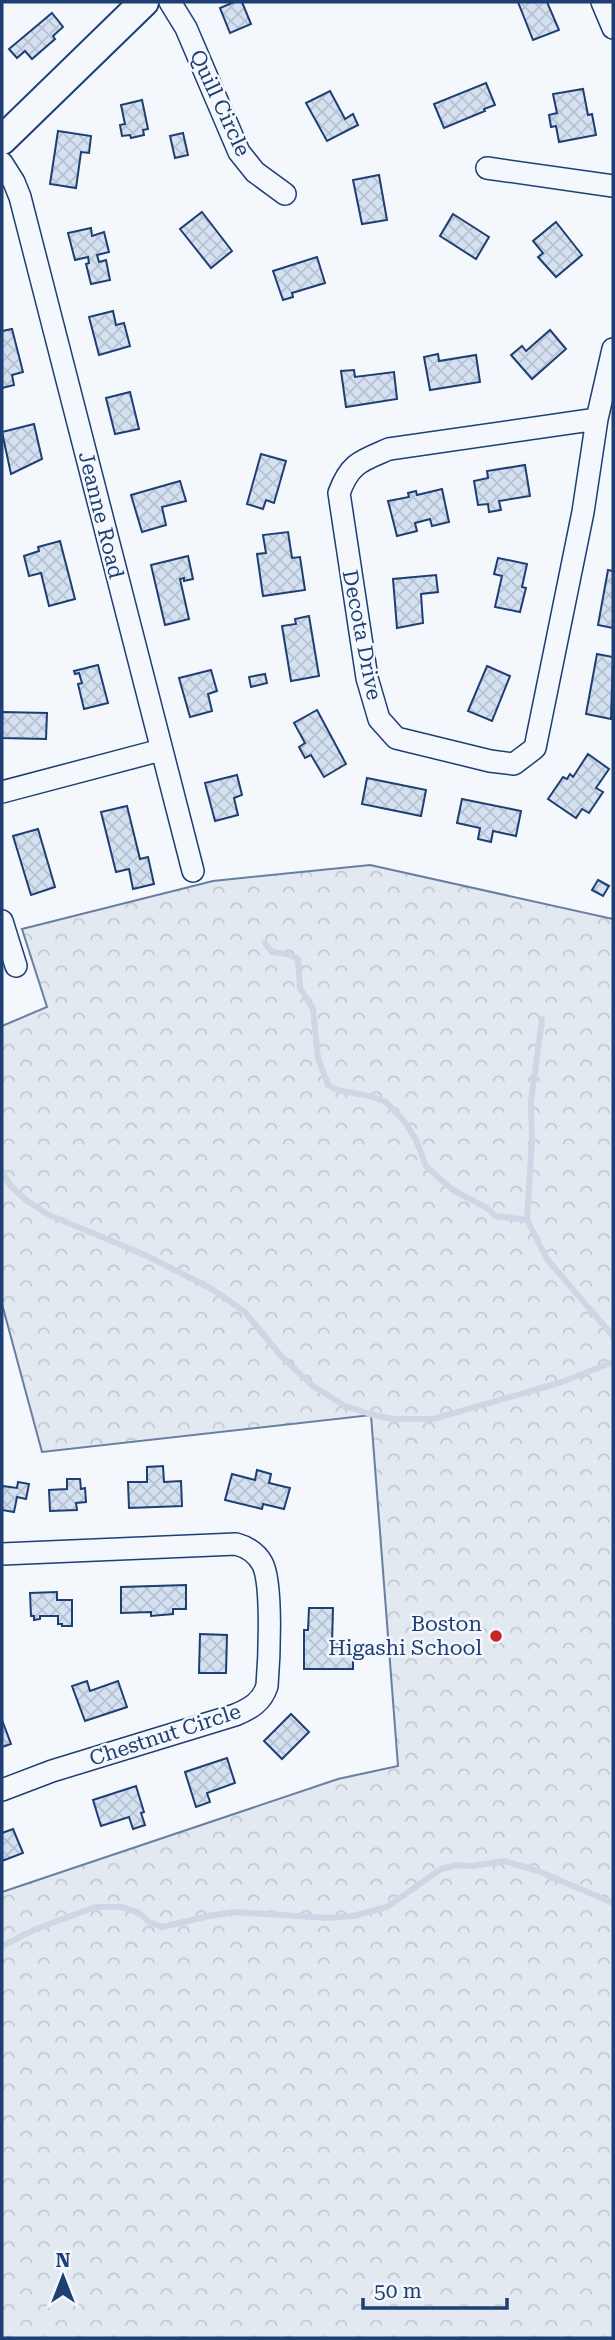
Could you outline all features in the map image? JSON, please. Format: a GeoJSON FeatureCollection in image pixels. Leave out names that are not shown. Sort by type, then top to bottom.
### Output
{"type":"FeatureCollection","features":[{"type":"Feature","properties":{"kind":"main road"},"geometry":{"type":"LineString","coordinates":[[2,140],[144,2]]}},
{"type":"Feature","properties":{"kind":"street","name":"Quill Circle"},"geometry":{"type":"LineString","coordinates":[[170,2],[186,28],[239,152],[255,172],[285,194]]}},
{"type":"Feature","properties":{"kind":"street"},"geometry":{"type":"LineString","coordinates":[[602,2],[613,28]]}},
{"type":"Feature","properties":{"kind":"street","name":"Jeanne Road"},"geometry":{"type":"LineString","coordinates":[[2,163],[20,197],[193,871]]}},
{"type":"Feature","properties":{"kind":"street"},"geometry":{"type":"LineString","coordinates":[[487,168],[613,186]]}},
{"type":"Feature","properties":{"kind":"street","name":"Decota Drive"},"geometry":{"type":"LineString","coordinates":[[597,419],[389,449],[362,461],[346,474],[339,493],[367,678],[379,719],[396,738],[490,761],[514,764],[536,748],[583,512],[597,419],[613,349]]}},
{"type":"Feature","properties":{"kind":"street"},"geometry":{"type":"LineString","coordinates":[[2,792],[161,750]]}},
{"type":"Feature","properties":{"kind":"street"},"geometry":{"type":"LineString","coordinates":[[2,921],[16,966]]}},
{"type":"Feature","properties":{"kind":"street","name":"Chestnut Circle"},"geometry":{"type":"LineString","coordinates":[[2,1554],[236,1544],[252,1551],[258,1557],[265,1571],[267,1587],[267,1686],[264,1694],[253,1706],[235,1715],[52,1771],[2,1790]]}},
{"type":"Feature","properties":{"kind":"green space","name":"Boston Higashi School"},"geometry":{"type":"Polygon","coordinates":[[[370,865],[613,919],[613,2338],[2,2338],[2,1892],[338,1779],[398,1766],[371,1415],[42,1452],[2,1304],[2,1026],[47,1007],[22,929],[213,881],[370,865]]]}},
{"type":"Feature","properties":{"kind":"building"},"geometry":{"type":"Polygon","coordinates":[[[234,2],[242,2],[251,24],[230,33],[220,8],[234,2]]]}},
{"type":"Feature","properties":{"kind":"building"},"geometry":{"type":"Polygon","coordinates":[[[518,2],[547,2],[559,30],[533,40],[518,2]]]}},
{"type":"Feature","properties":{"kind":"building"},"geometry":{"type":"Polygon","coordinates":[[[52,13],[63,27],[53,36],[55,39],[32,59],[25,51],[17,58],[9,49],[52,13]]]}},
{"type":"Feature","properties":{"kind":"building"},"geometry":{"type":"Polygon","coordinates":[[[486,83],[495,105],[444,128],[434,104],[486,83]]]}},
{"type":"Feature","properties":{"kind":"building"},"geometry":{"type":"Polygon","coordinates":[[[583,89],[588,115],[592,114],[596,135],[559,142],[556,126],[551,127],[549,115],[557,113],[553,94],[583,89]]]}},
{"type":"Feature","properties":{"kind":"building"},"geometry":{"type":"Polygon","coordinates":[[[330,91],[345,119],[353,114],[358,125],[327,141],[306,103],[330,91]]]}},
{"type":"Feature","properties":{"kind":"building"},"geometry":{"type":"Polygon","coordinates":[[[142,100],[148,129],[143,130],[144,135],[131,138],[130,135],[122,136],[120,125],[125,124],[121,105],[142,100]]]}},
{"type":"Feature","properties":{"kind":"building"},"geometry":{"type":"Polygon","coordinates":[[[58,131],[91,136],[89,153],[81,152],[76,188],[50,184],[58,131]]]}},
{"type":"Feature","properties":{"kind":"building"},"geometry":{"type":"Polygon","coordinates":[[[183,133],[188,155],[175,158],[170,136],[183,133]]]}},
{"type":"Feature","properties":{"kind":"building"},"geometry":{"type":"Polygon","coordinates":[[[379,175],[387,220],[362,224],[353,180],[379,175]]]}},
{"type":"Feature","properties":{"kind":"building"},"geometry":{"type":"Polygon","coordinates":[[[202,212],[232,251],[211,268],[180,229],[202,212]]]}},
{"type":"Feature","properties":{"kind":"building"},"geometry":{"type":"Polygon","coordinates":[[[453,214],[489,237],[476,259],[440,236],[453,214]]]}},
{"type":"Feature","properties":{"kind":"building"},"geometry":{"type":"Polygon","coordinates":[[[556,222],[582,255],[556,277],[538,257],[543,253],[533,241],[556,222]]]}},
{"type":"Feature","properties":{"kind":"building"},"geometry":{"type":"Polygon","coordinates":[[[91,228],[92,236],[104,232],[109,252],[97,255],[99,262],[106,260],[110,280],[91,284],[86,264],[89,263],[88,257],[75,260],[68,233],[91,228]]]}},
{"type":"Feature","properties":{"kind":"building"},"geometry":{"type":"Polygon","coordinates":[[[317,257],[325,283],[292,293],[293,297],[283,300],[273,271],[317,257]]]}},
{"type":"Feature","properties":{"kind":"building"},"geometry":{"type":"Polygon","coordinates":[[[113,311],[116,325],[124,323],[130,346],[99,355],[89,317],[113,311]]]}},
{"type":"Feature","properties":{"kind":"building"},"geometry":{"type":"Polygon","coordinates":[[[12,329],[23,372],[12,375],[14,385],[2,388],[2,331],[12,329]]]}},
{"type":"Feature","properties":{"kind":"building"},"geometry":{"type":"Polygon","coordinates":[[[550,330],[566,349],[532,379],[511,355],[522,346],[526,351],[550,330]]]}},
{"type":"Feature","properties":{"kind":"building"},"geometry":{"type":"Polygon","coordinates":[[[438,354],[439,361],[476,355],[480,382],[430,390],[424,357],[438,354]]]}},
{"type":"Feature","properties":{"kind":"building"},"geometry":{"type":"Polygon","coordinates":[[[354,370],[355,377],[394,372],[397,399],[346,407],[341,371],[354,370]]]}},
{"type":"Feature","properties":{"kind":"building"},"geometry":{"type":"Polygon","coordinates":[[[130,392],[139,429],[115,434],[106,398],[130,392]]]}},
{"type":"Feature","properties":{"kind":"building"},"geometry":{"type":"Polygon","coordinates":[[[34,424],[42,459],[11,474],[2,432],[34,424]]]}},
{"type":"Feature","properties":{"kind":"building"},"geometry":{"type":"Polygon","coordinates":[[[261,454],[286,461],[274,503],[266,500],[263,509],[247,504],[261,454]]]}},
{"type":"Feature","properties":{"kind":"building"},"geometry":{"type":"Polygon","coordinates":[[[525,465],[530,496],[499,501],[501,510],[489,512],[488,504],[478,505],[474,481],[488,478],[487,471],[525,465]]]}},
{"type":"Feature","properties":{"kind":"building"},"geometry":{"type":"Polygon","coordinates":[[[180,481],[186,501],[162,507],[166,525],[142,532],[131,495],[180,481]]]}},
{"type":"Feature","properties":{"kind":"building"},"geometry":{"type":"Polygon","coordinates":[[[442,489],[449,522],[432,526],[430,519],[415,523],[417,531],[397,536],[388,501],[409,497],[408,493],[416,491],[417,495],[442,489]]]}},
{"type":"Feature","properties":{"kind":"building"},"geometry":{"type":"Polygon","coordinates":[[[288,532],[292,558],[300,557],[305,590],[263,596],[257,554],[266,553],[263,535],[288,532]]]}},
{"type":"Feature","properties":{"kind":"building"},"geometry":{"type":"Polygon","coordinates":[[[60,541],[75,599],[49,606],[41,573],[29,576],[24,556],[39,551],[38,547],[60,541]]]}},
{"type":"Feature","properties":{"kind":"building"},"geometry":{"type":"Polygon","coordinates":[[[188,556],[193,579],[180,579],[189,619],[165,625],[151,565],[188,556]]]}},
{"type":"Feature","properties":{"kind":"building"},"geometry":{"type":"Polygon","coordinates":[[[498,558],[527,564],[522,587],[526,588],[520,612],[495,607],[502,576],[494,574],[498,558]]]}},
{"type":"Feature","properties":{"kind":"building"},"geometry":{"type":"Polygon","coordinates":[[[608,570],[613,571],[613,628],[598,625],[608,570]]]}},
{"type":"Feature","properties":{"kind":"building"},"geometry":{"type":"Polygon","coordinates":[[[436,575],[438,592],[421,594],[423,623],[397,628],[393,579],[436,575]]]}},
{"type":"Feature","properties":{"kind":"building"},"geometry":{"type":"Polygon","coordinates":[[[309,616],[319,676],[291,681],[282,626],[296,624],[295,619],[309,616]]]}},
{"type":"Feature","properties":{"kind":"building"},"geometry":{"type":"Polygon","coordinates":[[[597,654],[613,657],[611,719],[586,714],[597,654]]]}},
{"type":"Feature","properties":{"kind":"building"},"geometry":{"type":"Polygon","coordinates":[[[98,665],[108,703],[84,709],[78,684],[82,683],[79,673],[75,674],[74,671],[98,665]]]}},
{"type":"Feature","properties":{"kind":"building"},"geometry":{"type":"Polygon","coordinates":[[[487,666],[510,676],[492,721],[468,711],[487,666]]]}},
{"type":"Feature","properties":{"kind":"building"},"geometry":{"type":"Polygon","coordinates":[[[211,670],[217,691],[208,694],[212,711],[190,717],[179,678],[211,670]]]}},
{"type":"Feature","properties":{"kind":"building"},"geometry":{"type":"Polygon","coordinates":[[[265,674],[267,683],[251,687],[249,677],[265,674]]]}},
{"type":"Feature","properties":{"kind":"building"},"geometry":{"type":"Polygon","coordinates":[[[317,710],[346,764],[324,777],[311,755],[305,758],[299,747],[305,743],[294,723],[317,710]]]}},
{"type":"Feature","properties":{"kind":"building"},"geometry":{"type":"Polygon","coordinates":[[[2,712],[47,713],[46,739],[2,738],[2,712]]]}},
{"type":"Feature","properties":{"kind":"building"},"geometry":{"type":"Polygon","coordinates":[[[588,754],[609,769],[596,788],[603,792],[589,813],[582,809],[576,818],[548,799],[563,777],[567,779],[570,774],[573,777],[588,754]]]}},
{"type":"Feature","properties":{"kind":"building"},"geometry":{"type":"Polygon","coordinates":[[[237,775],[242,795],[234,798],[238,815],[215,821],[205,783],[237,775]]]}},
{"type":"Feature","properties":{"kind":"building"},"geometry":{"type":"Polygon","coordinates":[[[367,778],[426,790],[421,816],[362,804],[367,778]]]}},
{"type":"Feature","properties":{"kind":"building"},"geometry":{"type":"Polygon","coordinates":[[[462,799],[521,811],[516,836],[493,831],[491,842],[478,839],[480,828],[457,823],[462,799]]]}},
{"type":"Feature","properties":{"kind":"building"},"geometry":{"type":"Polygon","coordinates":[[[127,806],[140,859],[148,857],[154,884],[133,889],[129,869],[116,872],[101,812],[127,806]]]}},
{"type":"Feature","properties":{"kind":"building"},"geometry":{"type":"Polygon","coordinates":[[[38,829],[55,887],[31,895],[13,836],[38,829]]]}},
{"type":"Feature","properties":{"kind":"building"},"geometry":{"type":"Polygon","coordinates":[[[598,880],[609,886],[603,896],[592,890],[598,880]]]}},
{"type":"Feature","properties":{"kind":"building"},"geometry":{"type":"Polygon","coordinates":[[[163,1466],[164,1482],[181,1481],[182,1506],[129,1508],[128,1482],[147,1482],[147,1467],[163,1466]]]}},
{"type":"Feature","properties":{"kind":"building"},"geometry":{"type":"Polygon","coordinates":[[[257,1470],[271,1474],[269,1483],[290,1488],[284,1509],[263,1504],[262,1509],[225,1500],[232,1474],[255,1480],[257,1470]]]}},
{"type":"Feature","properties":{"kind":"building"},"geometry":{"type":"Polygon","coordinates":[[[67,1479],[80,1479],[81,1489],[85,1488],[86,1502],[76,1503],[77,1510],[50,1511],[49,1490],[67,1489],[67,1479]]]}},
{"type":"Feature","properties":{"kind":"building"},"geometry":{"type":"Polygon","coordinates":[[[18,1482],[29,1484],[26,1499],[17,1497],[14,1512],[2,1510],[2,1486],[17,1488],[18,1482]]]}},
{"type":"Feature","properties":{"kind":"building"},"geometry":{"type":"Polygon","coordinates":[[[186,1585],[186,1609],[173,1609],[173,1614],[151,1616],[151,1612],[121,1613],[121,1587],[186,1585]]]}},
{"type":"Feature","properties":{"kind":"building"},"geometry":{"type":"Polygon","coordinates":[[[57,1592],[57,1600],[72,1600],[72,1626],[58,1624],[58,1616],[40,1616],[40,1619],[34,1620],[34,1616],[31,1616],[30,1593],[57,1592]]]}},
{"type":"Feature","properties":{"kind":"building"},"geometry":{"type":"Polygon","coordinates":[[[309,1608],[333,1608],[332,1644],[353,1645],[353,1669],[304,1669],[304,1630],[308,1630],[309,1608]]]}},
{"type":"Feature","properties":{"kind":"building"},"geometry":{"type":"Polygon","coordinates":[[[200,1634],[227,1635],[226,1673],[199,1673],[200,1634]]]}},
{"type":"Feature","properties":{"kind":"building"},"geometry":{"type":"Polygon","coordinates":[[[87,1681],[90,1691],[118,1681],[127,1707],[85,1721],[72,1686],[87,1681]]]}},
{"type":"Feature","properties":{"kind":"building"},"geometry":{"type":"Polygon","coordinates":[[[291,1714],[309,1732],[282,1759],[264,1741],[291,1714]]]}},
{"type":"Feature","properties":{"kind":"building"},"geometry":{"type":"Polygon","coordinates":[[[2,1720],[11,1744],[2,1747],[2,1720]]]}},
{"type":"Feature","properties":{"kind":"building"},"geometry":{"type":"Polygon","coordinates":[[[227,1758],[235,1783],[207,1793],[210,1802],[196,1807],[185,1772],[227,1758]]]}},
{"type":"Feature","properties":{"kind":"building"},"geometry":{"type":"Polygon","coordinates":[[[136,1786],[145,1825],[133,1829],[129,1817],[101,1826],[93,1800],[136,1786]]]}},
{"type":"Feature","properties":{"kind":"building"},"geometry":{"type":"Polygon","coordinates":[[[13,1829],[23,1853],[2,1861],[2,1833],[13,1829]]]}},
{"type":"Feature","properties":{"kind":"waterway"},"geometry":{"type":"LineString","coordinates":[[265,943],[272,952],[288,954],[298,959],[300,988],[313,1009],[318,1058],[328,1085],[337,1090],[386,1102],[405,1122],[416,1140],[426,1166],[453,1190],[487,1208],[495,1216],[527,1220],[547,1259],[613,1336]]}},
{"type":"Feature","properties":{"kind":"waterway"},"geometry":{"type":"LineString","coordinates":[[527,1220],[532,1138],[531,1102],[542,1019]]}},
{"type":"Feature","properties":{"kind":"waterway"},"geometry":{"type":"LineString","coordinates":[[2,1171],[10,1185],[26,1200],[49,1215],[145,1255],[212,1289],[245,1312],[281,1356],[313,1386],[345,1406],[370,1414],[393,1419],[433,1419],[559,1383],[613,1362]]}},
{"type":"Feature","properties":{"kind":"waterway"},"geometry":{"type":"LineString","coordinates":[[2,1946],[36,1929],[95,1907],[122,1907],[139,1913],[149,1922],[162,1927],[234,1912],[330,1918],[353,1916],[387,1907],[441,1869],[504,1861],[538,1871],[613,1903]]}},
{"type":"Feature","properties":{"kind":"place","name":"Boston Higashi School"},"geometry":{"type":"Point","coordinates":[496,1636]}}]}
